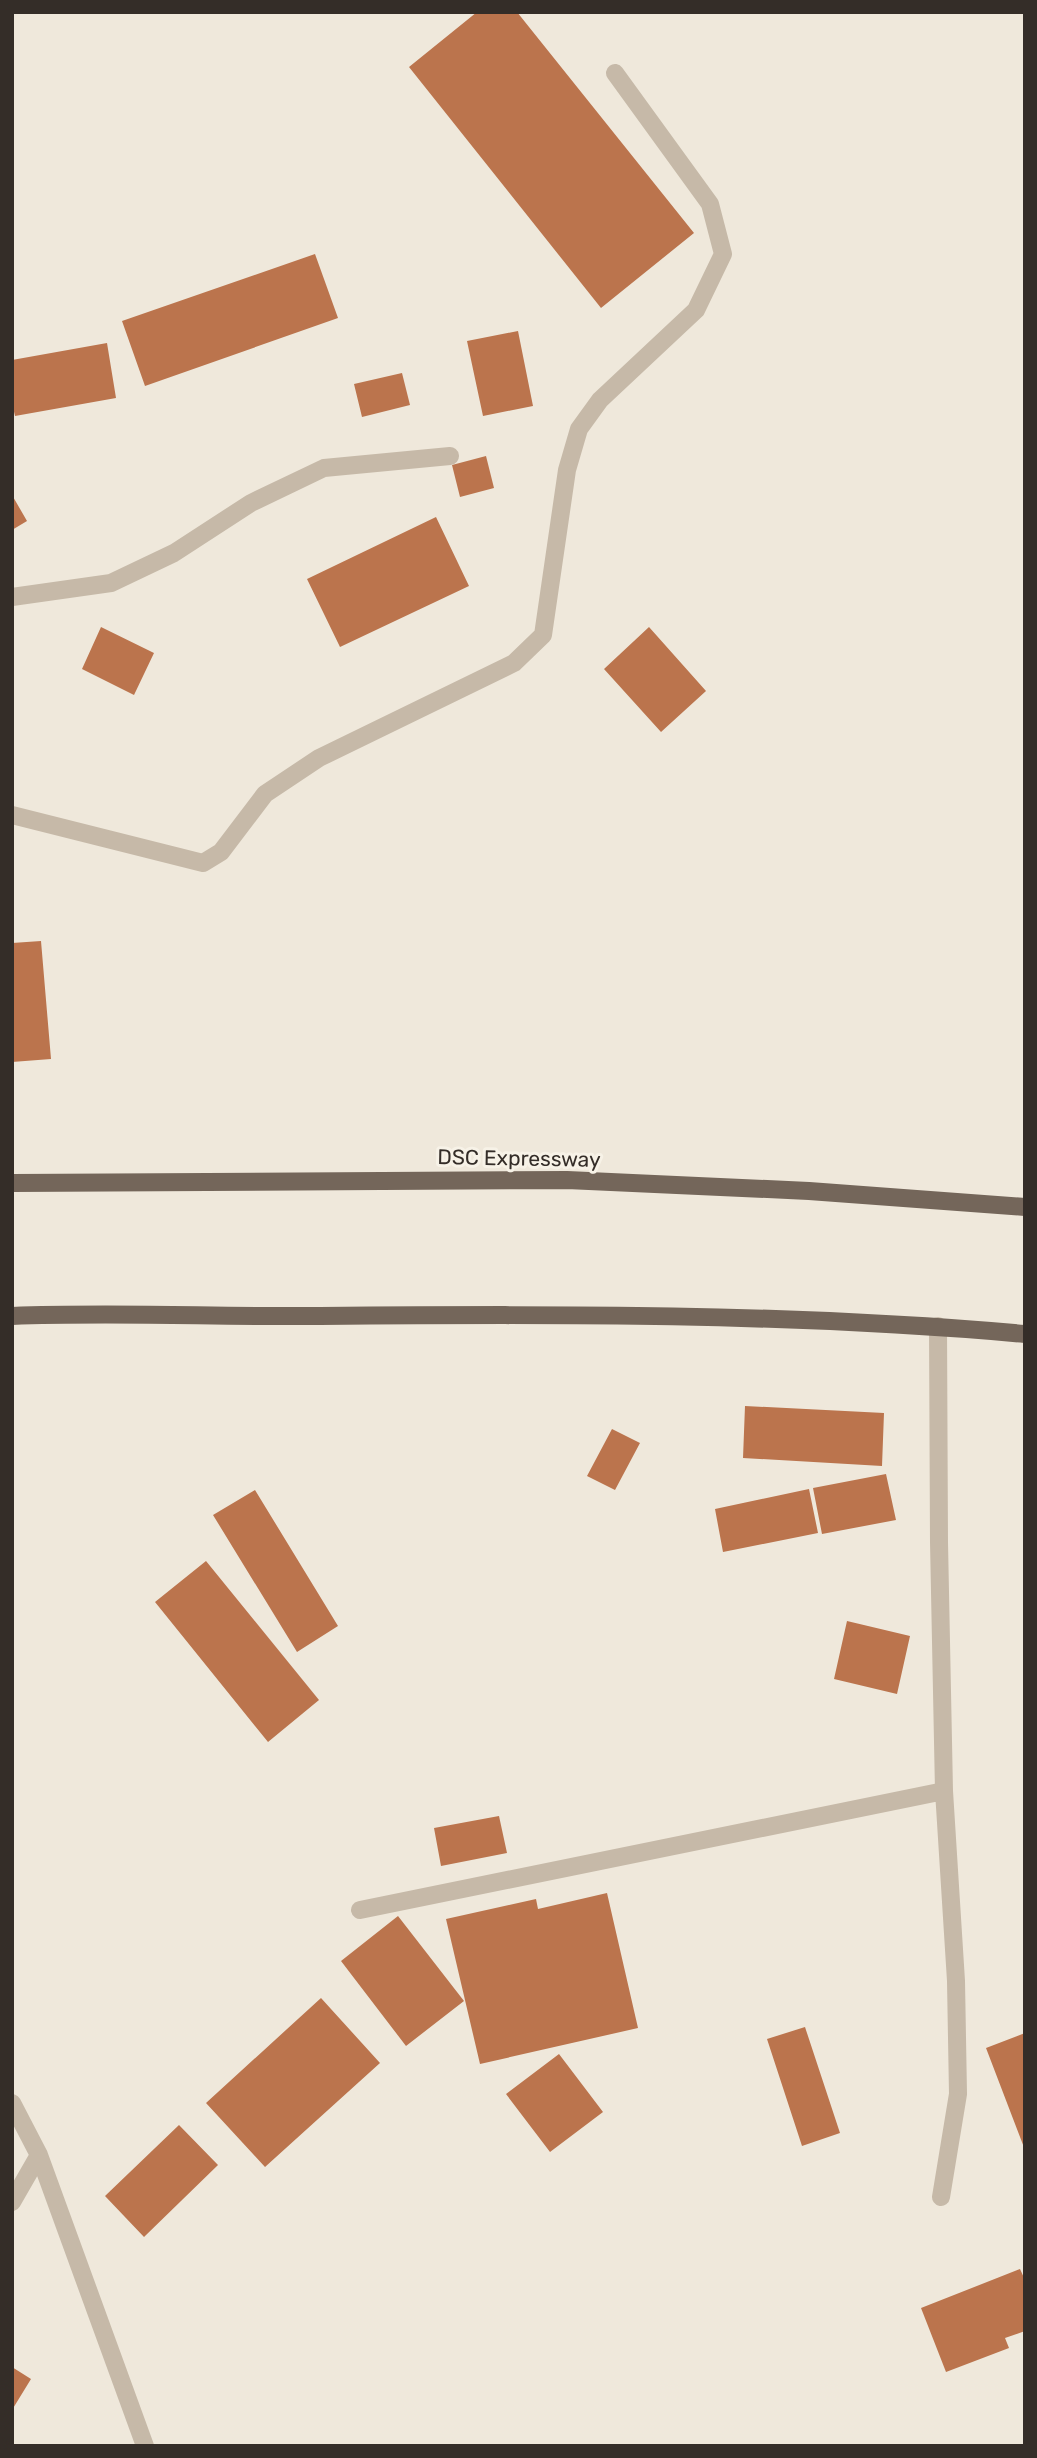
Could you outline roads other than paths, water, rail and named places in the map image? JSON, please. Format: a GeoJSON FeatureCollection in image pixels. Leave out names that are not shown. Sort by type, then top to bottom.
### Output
{"type":"FeatureCollection","features":[{"type":"Feature","properties":{"kind":"main road","name":"DSC Expressway"},"geometry":{"type":"LineString","coordinates":[[12,1183],[567,1180],[809,1191],[1025,1207]]}},
{"type":"Feature","properties":{"kind":"main road"},"geometry":{"type":"LineString","coordinates":[[12,1316],[499,1314],[744,1318],[938,1326],[1025,1334]]}},
{"type":"Feature","properties":{"kind":"street"},"geometry":{"type":"LineString","coordinates":[[12,815],[203,863],[221,852],[265,794],[319,758],[514,663],[543,635],[568,470],[579,429],[600,400],[696,310],[723,254],[710,204],[615,73]]}},
{"type":"Feature","properties":{"kind":"street"},"geometry":{"type":"LineString","coordinates":[[12,597],[111,583],[174,553],[251,503],[324,468],[450,456]]}},
{"type":"Feature","properties":{"kind":"street"},"geometry":{"type":"LineString","coordinates":[[938,1326],[944,1791],[956,1981],[958,2094],[942,2197]]}},
{"type":"Feature","properties":{"kind":"street"},"geometry":{"type":"LineString","coordinates":[[360,1910],[944,1791]]}},
{"type":"Feature","properties":{"kind":"street"},"geometry":{"type":"LineString","coordinates":[[12,2103],[39,2155],[145,2446]]}},
{"type":"Feature","properties":{"kind":"street"},"geometry":{"type":"LineString","coordinates":[[12,2202],[39,2155]]}}]}
